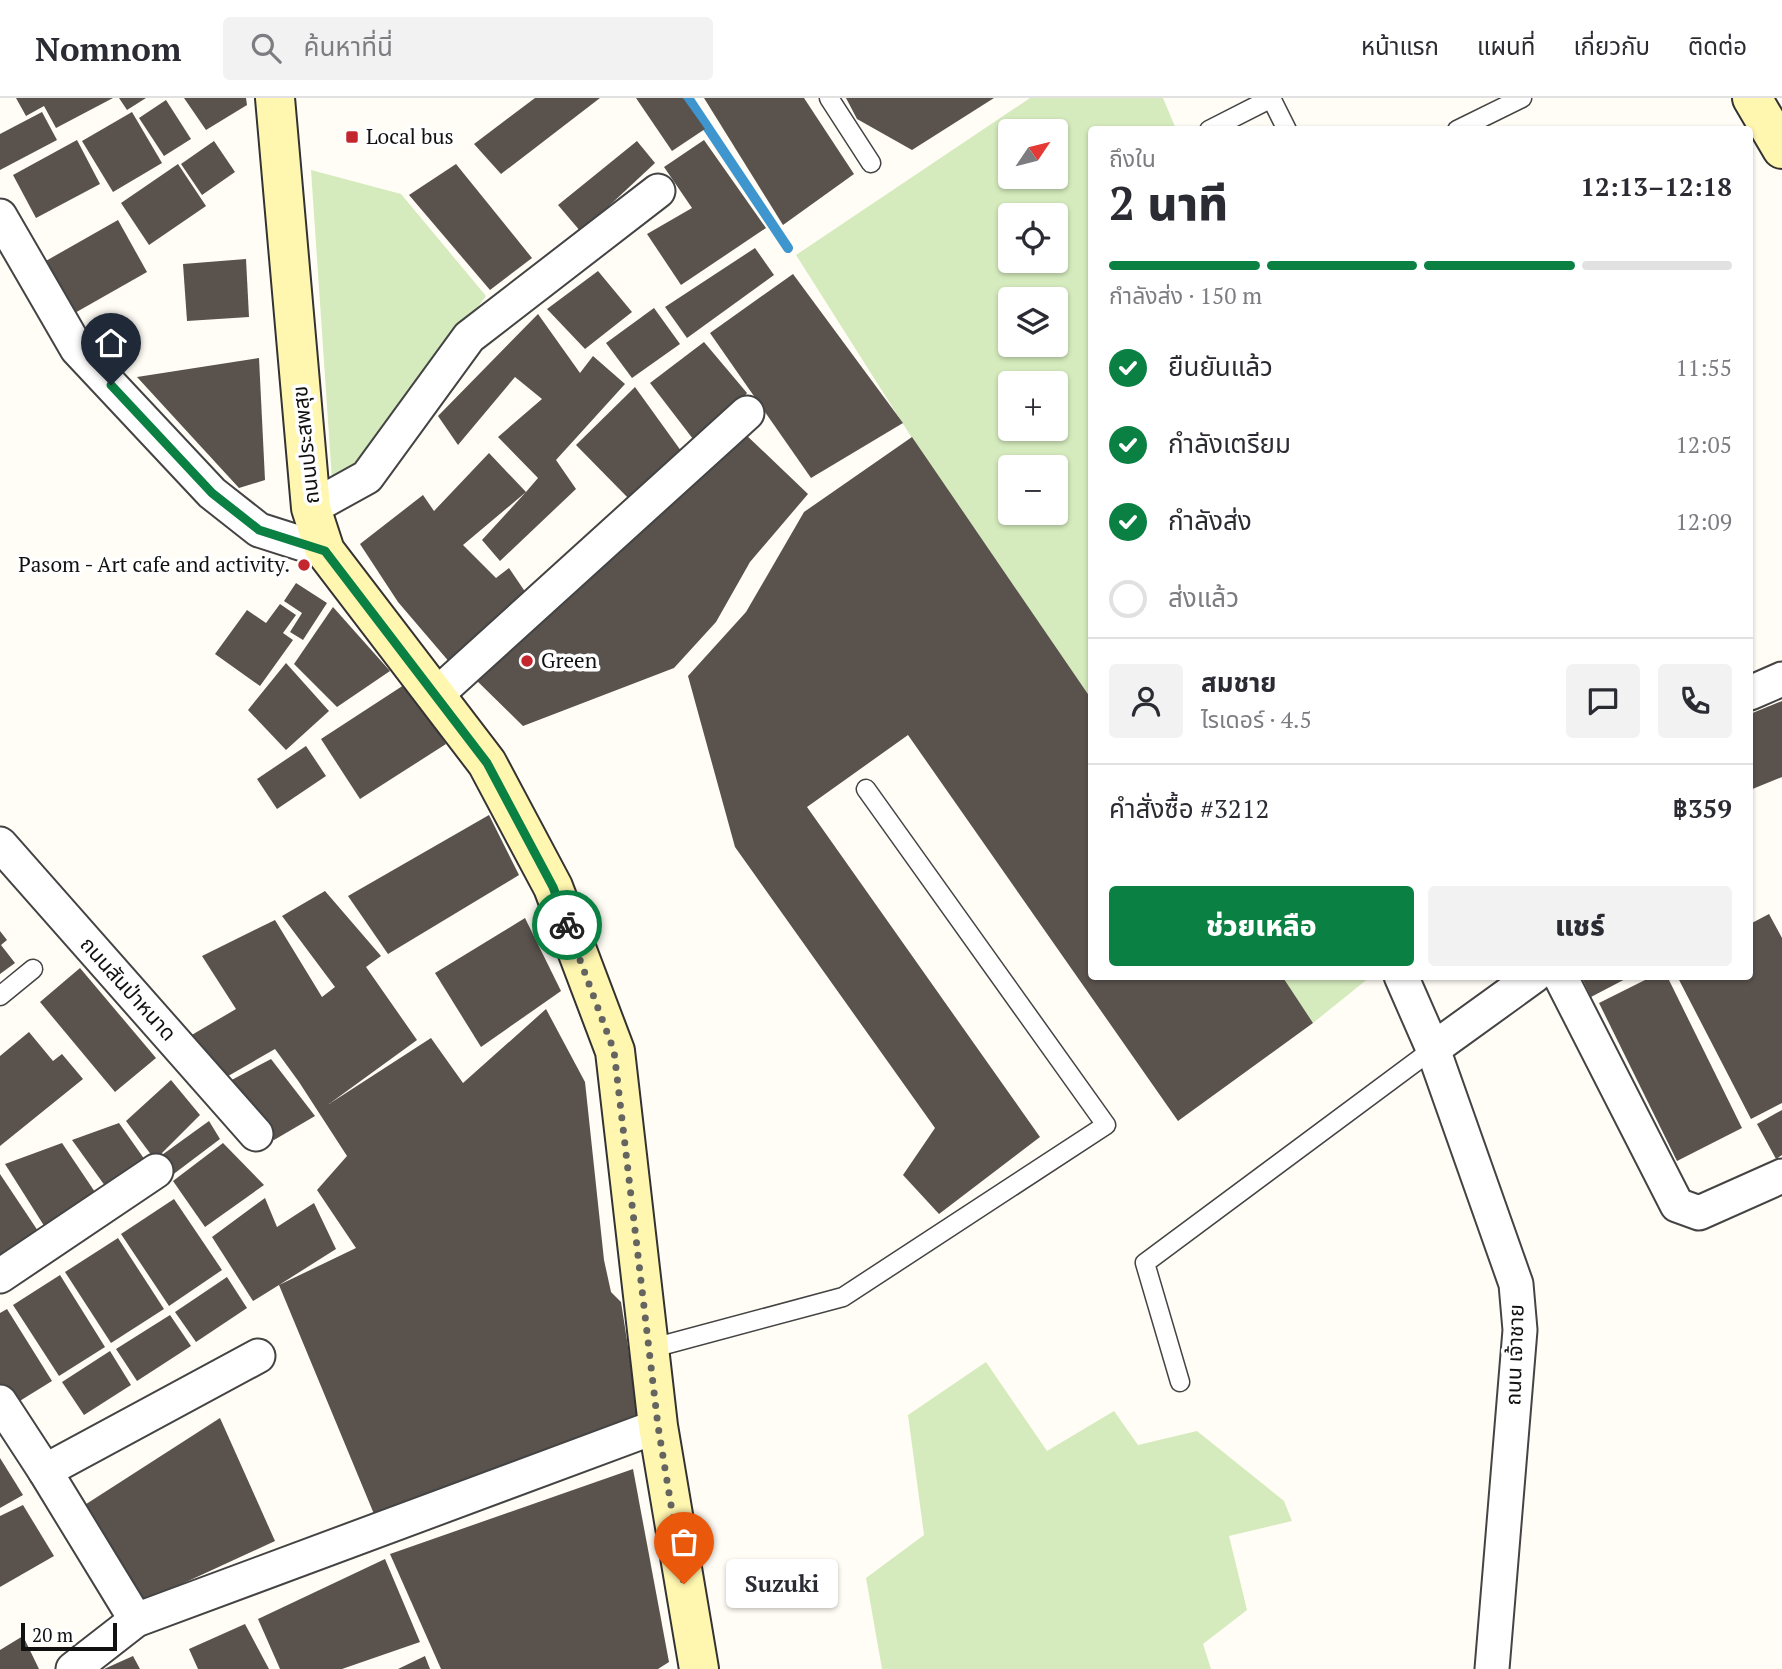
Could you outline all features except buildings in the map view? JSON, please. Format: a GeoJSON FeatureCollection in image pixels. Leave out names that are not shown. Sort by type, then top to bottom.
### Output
{"type":"FeatureCollection","features":[{"type":"Feature","properties":{"kind":"street","name":"ถนนประสพสุข"},"geometry":{"type":"LineString","coordinates":[[275,98],[311,508],[325,551],[487,763],[553,887],[614,1051],[658,1426],[694,1667]]}},
{"type":"Feature","properties":{"kind":"street"},"geometry":{"type":"LineString","coordinates":[[1752,98],[1782,149]]}},
{"type":"Feature","properties":{"kind":"street"},"geometry":{"type":"LineString","coordinates":[[311,508],[367,477],[469,337],[658,191]]}},
{"type":"Feature","properties":{"kind":"street"},"geometry":{"type":"LineString","coordinates":[[0,216],[77,349],[212,493],[259,530],[325,551]]}},
{"type":"Feature","properties":{"kind":"street"},"geometry":{"type":"LineString","coordinates":[[435,695],[747,413]]}},
{"type":"Feature","properties":{"kind":"street"},"geometry":{"type":"LineString","coordinates":[[1753,692],[1782,679]]}},
{"type":"Feature","properties":{"kind":"street","name":"ถนนสันป่าหนาด"},"geometry":{"type":"LineString","coordinates":[[0,844],[256,1133]]}},
{"type":"Feature","properties":{"kind":"street","name":"ถนน เจ้าชาย"},"geometry":{"type":"LineString","coordinates":[[1403,980],[1433,1049],[1516,1284],[1520,1330],[1492,1669]]}},
{"type":"Feature","properties":{"kind":"street"},"geometry":{"type":"LineString","coordinates":[[1433,1049],[1528,980]]}},
{"type":"Feature","properties":{"kind":"street"},"geometry":{"type":"LineString","coordinates":[[1562,980],[1677,1205],[1699,1213],[1782,1176]]}},
{"type":"Feature","properties":{"kind":"street"},"geometry":{"type":"LineString","coordinates":[[0,1276],[156,1171]]}},
{"type":"Feature","properties":{"kind":"street"},"geometry":{"type":"LineString","coordinates":[[45,1471],[258,1356]]}},
{"type":"Feature","properties":{"kind":"street"},"geometry":{"type":"LineString","coordinates":[[0,1402],[136,1620]]}},
{"type":"Feature","properties":{"kind":"street"},"geometry":{"type":"LineString","coordinates":[[73,1669],[136,1620],[658,1426]]}},
{"type":"Feature","properties":{"kind":"lane"},"geometry":{"type":"LineString","coordinates":[[829,98],[870,163]]}},
{"type":"Feature","properties":{"kind":"lane"},"geometry":{"type":"LineString","coordinates":[[1217,126],[1271,98],[1285,126]]}},
{"type":"Feature","properties":{"kind":"lane"},"geometry":{"type":"LineString","coordinates":[[1465,126],[1522,98]]}},
{"type":"Feature","properties":{"kind":"lane"},"geometry":{"type":"LineString","coordinates":[[649,1349],[843,1297],[1107,1125],[866,789]]}},
{"type":"Feature","properties":{"kind":"lane"},"geometry":{"type":"LineString","coordinates":[[0,996],[33,969]]}},
{"type":"Feature","properties":{"kind":"lane"},"geometry":{"type":"LineString","coordinates":[[1180,1382],[1145,1264],[1433,1049]]}},
{"type":"Feature","properties":{"kind":"green space"},"geometry":{"type":"Polygon","coordinates":[[[1030,98],[1163,98],[1175,126],[1088,126],[1088,694],[912,438],[796,255],[998,119],[998,189],[1068,189],[1068,119],[999,119],[1030,98]]]}},
{"type":"Feature","properties":{"kind":"green space"},"geometry":{"type":"Polygon","coordinates":[[[311,170],[401,194],[486,296],[358,466],[332,480],[311,170]]]}},
{"type":"Feature","properties":{"kind":"green space"},"geometry":{"type":"Polygon","coordinates":[[[1284,980],[1366,980],[1313,1023],[1284,980]]]}},
{"type":"Feature","properties":{"kind":"green space"},"geometry":{"type":"Polygon","coordinates":[[[986,1362],[1047,1451],[1114,1411],[1138,1445],[1197,1431],[1284,1501],[1292,1521],[1229,1536],[1247,1610],[1203,1644],[1211,1669],[882,1669],[866,1578],[924,1535],[908,1415],[986,1362]]]}},
{"type":"Feature","properties":{"kind":"waterway"},"geometry":{"type":"LineString","coordinates":[[688,98],[788,248]]}},
{"type":"Feature","properties":{"kind":"way so far"},"geometry":{"type":"LineString","coordinates":[[567,925],[614,1051],[658,1426],[684,1584]]}},
{"type":"Feature","properties":{"kind":"place","name":"Local bus"},"geometry":{"type":"Point","coordinates":[352,137]}},
{"type":"Feature","properties":{"kind":"place","name":"Pasom - Art cafe and activity."},"geometry":{"type":"Point","coordinates":[304,565]}},
{"type":"Feature","properties":{"kind":"place","name":"Green"},"geometry":{"type":"Point","coordinates":[527,661]}},
{"type":"Feature","properties":{"kind":"place","name":"Suzuki"},"geometry":{"type":"Point","coordinates":[684,1584]}},
{"type":"Feature","properties":{"kind":"route"},"geometry":{"type":"LineString","coordinates":[[111,385],[212,493],[259,530],[325,551],[487,763],[553,887],[567,925]]}}]}
